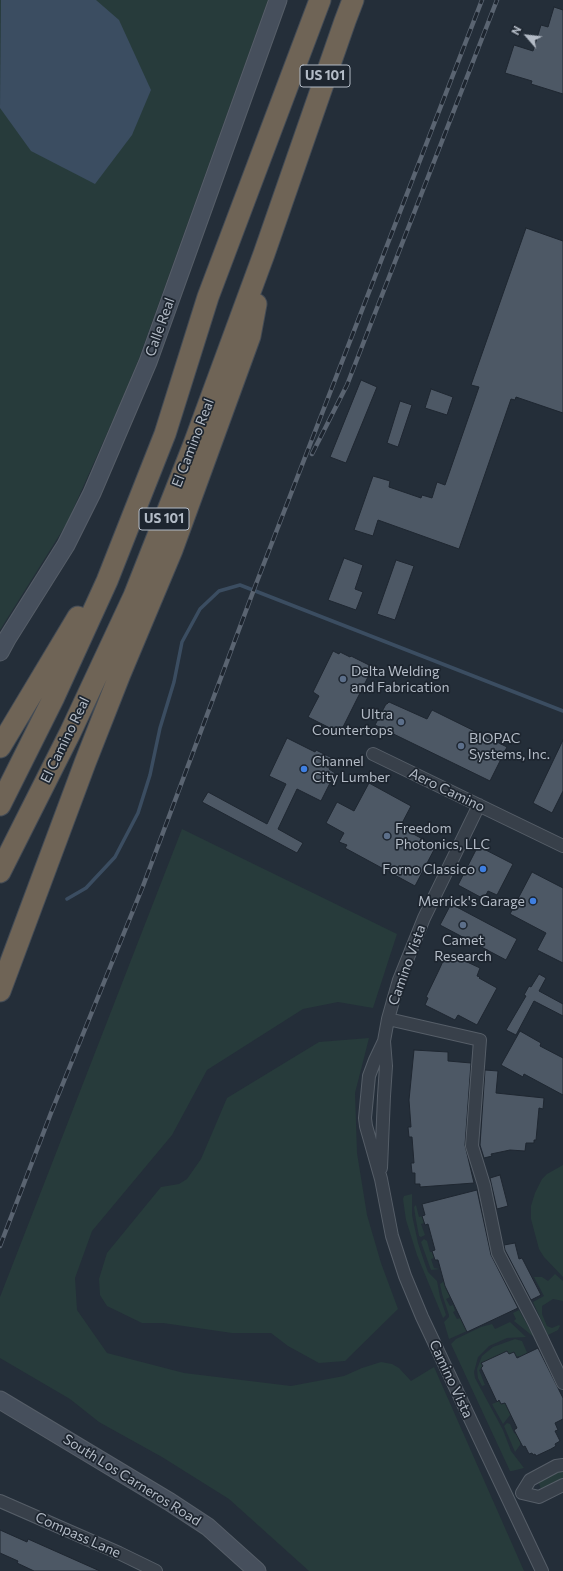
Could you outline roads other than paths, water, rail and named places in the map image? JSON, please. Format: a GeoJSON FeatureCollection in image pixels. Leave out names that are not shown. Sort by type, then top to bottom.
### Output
{"type":"FeatureCollection","features":[{"type":"Feature","properties":{"kind":"highway","name":"El Camino Real"},"geometry":{"type":"LineString","coordinates":[[0,805],[54,697],[107,581],[165,434],[208,297],[320,0]]}},
{"type":"Feature","properties":{"kind":"highway","name":"El Camino Real"},"geometry":{"type":"LineString","coordinates":[[0,872],[70,732],[134,596],[194,444],[264,254],[353,0]]}},
{"type":"Feature","properties":{"kind":"highway"},"geometry":{"type":"LineString","coordinates":[[0,990],[85,763],[120,674],[172,550],[250,336],[264,254]]}},
{"type":"Feature","properties":{"kind":"highway"},"geometry":{"type":"LineString","coordinates":[[0,747],[81,611],[107,581]]}},
{"type":"Feature","properties":{"kind":"main road","name":"Calle Real"},"geometry":{"type":"LineString","coordinates":[[2,646],[66,545],[92,493],[148,362],[278,0]]}},
{"type":"Feature","properties":{"kind":"main road","name":"South Los Carneros Road"},"geometry":{"type":"LineString","coordinates":[[0,1400],[170,1502],[208,1527],[257,1571]]}},
{"type":"Feature","properties":{"kind":"street","name":"Aero Camino"},"geometry":{"type":"LineString","coordinates":[[374,754],[563,846]]}},
{"type":"Feature","properties":{"kind":"street","name":"Camino Vista"},"geometry":{"type":"LineString","coordinates":[[381,1179],[386,1066],[384,1041],[388,1019],[399,980],[417,933],[479,805]]}},
{"type":"Feature","properties":{"kind":"street"},"geometry":{"type":"LineString","coordinates":[[388,1019],[480,1040],[472,1146],[484,1185],[498,1253],[534,1322],[563,1383]]}},
{"type":"Feature","properties":{"kind":"street","name":"Camino Vista"},"geometry":{"type":"LineString","coordinates":[[384,1041],[369,1076],[365,1118],[381,1179],[392,1236],[405,1276],[422,1317],[542,1571]]}},
{"type":"Feature","properties":{"kind":"street"},"geometry":{"type":"LineString","coordinates":[[508,1499],[522,1493],[530,1480],[556,1466],[563,1465]]}},
{"type":"Feature","properties":{"kind":"street"},"geometry":{"type":"LineString","coordinates":[[522,1493],[540,1497],[563,1485]]}},
{"type":"Feature","properties":{"kind":"street","name":"Compass Lane"},"geometry":{"type":"LineString","coordinates":[[0,1501],[135,1566],[156,1571]]}},
{"type":"Feature","properties":{"kind":"water"},"geometry":{"type":"Polygon","coordinates":[[[1,0],[96,0],[119,20],[151,90],[132,135],[95,184],[31,151],[0,108],[1,0]]]}},
{"type":"Feature","properties":{"kind":"waterway"},"geometry":{"type":"LineString","coordinates":[[67,899],[86,888],[115,857],[138,813],[150,775],[160,728],[174,682],[182,642],[200,609],[219,591],[240,585],[563,711]]}},
{"type":"Feature","properties":{"kind":"railway"},"geometry":{"type":"LineString","coordinates":[[0,1246],[51,1113],[143,886],[256,584],[482,0]]}},
{"type":"Feature","properties":{"kind":"railway"},"geometry":{"type":"LineString","coordinates":[[312,454],[347,385],[497,0]]}},
{"type":"Feature","properties":{"kind":"place","name":"Delta Welding and Fabrication"},"geometry":{"type":"Point","coordinates":[343,679]}},
{"type":"Feature","properties":{"kind":"place","name":"Ultra Countertops"},"geometry":{"type":"Point","coordinates":[401,722]}},
{"type":"Feature","properties":{"kind":"place","name":"BIOPAC Systems, Inc."},"geometry":{"type":"Point","coordinates":[461,746]}},
{"type":"Feature","properties":{"kind":"place","name":"Channel City Lumber"},"geometry":{"type":"Point","coordinates":[304,769]}},
{"type":"Feature","properties":{"kind":"place","name":"Freedom Photonics, LLC"},"geometry":{"type":"Point","coordinates":[387,836]}},
{"type":"Feature","properties":{"kind":"place","name":"Forno Classico"},"geometry":{"type":"Point","coordinates":[483,869]}},
{"type":"Feature","properties":{"kind":"place","name":"Merrick's Garage"},"geometry":{"type":"Point","coordinates":[533,901]}},
{"type":"Feature","properties":{"kind":"place","name":"Camet Research"},"geometry":{"type":"Point","coordinates":[463,925]}}]}
